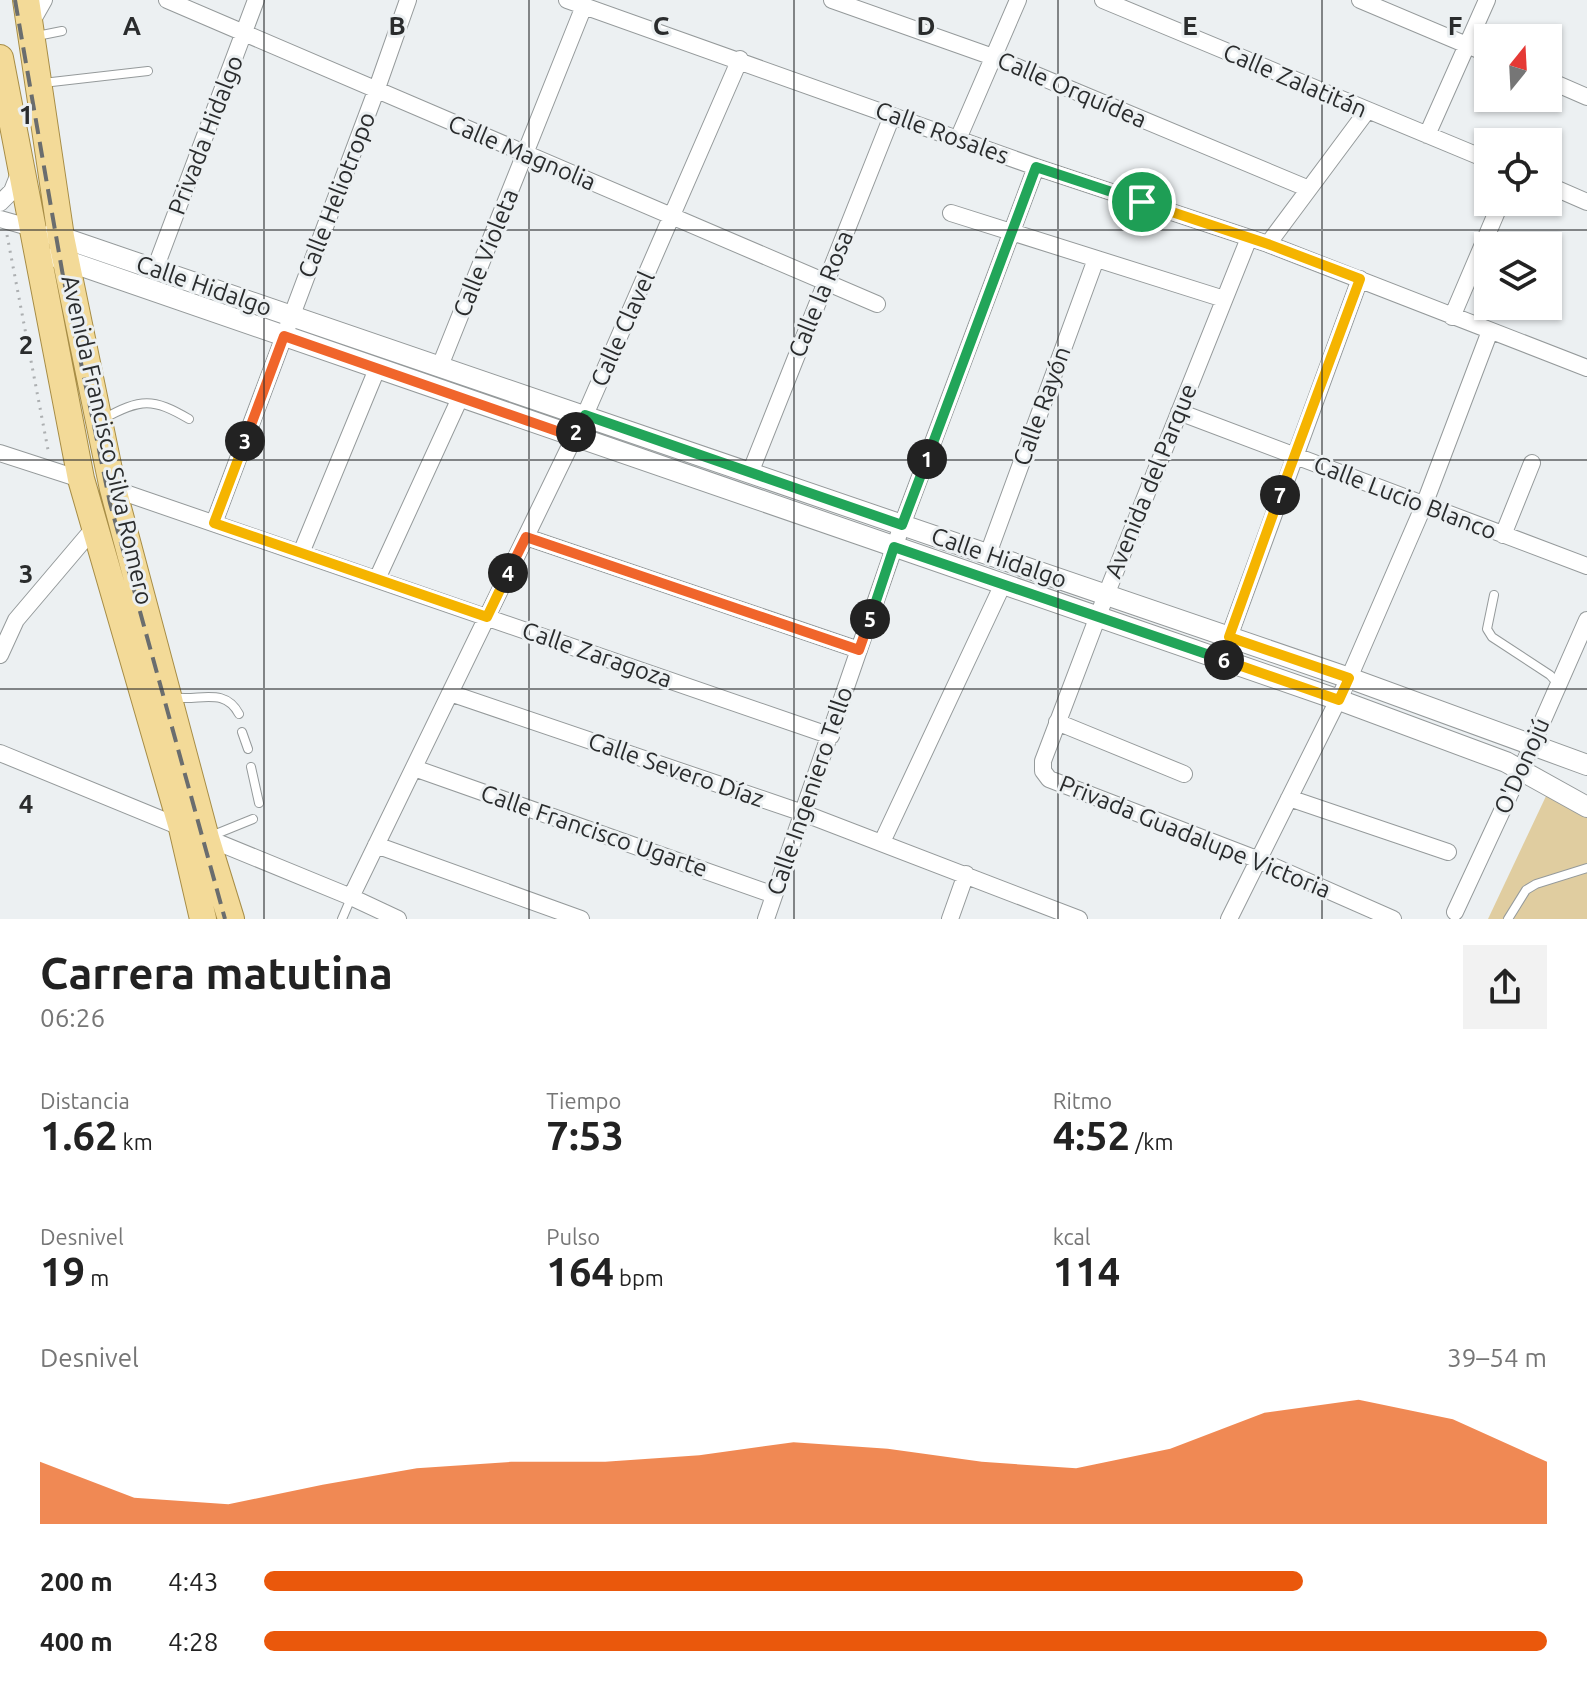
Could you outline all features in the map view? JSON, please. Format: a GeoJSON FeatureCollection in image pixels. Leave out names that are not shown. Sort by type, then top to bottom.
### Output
{"type":"FeatureCollection","features":[{"type":"Feature","properties":{"kind":"main road","name":"Avenida Francisco Silva Romero"},"geometry":{"type":"LineString","coordinates":[[29,20],[63,248],[113,489],[170,696],[194,833],[203,919]]}},
{"type":"Feature","properties":{"kind":"main road","name":"Avenida Francisco Silva Romero"},"geometry":{"type":"LineString","coordinates":[[0,58],[4,103],[81,479],[94,528],[194,833],[231,919]]}},
{"type":"Feature","properties":{"kind":"street"},"geometry":{"type":"LineString","coordinates":[[29,20],[44,0]]}},
{"type":"Feature","properties":{"kind":"street","name":"Calle Magnolia"},"geometry":{"type":"LineString","coordinates":[[167,0],[877,304]]}},
{"type":"Feature","properties":{"kind":"street","name":"Privada Hidalgo"},"geometry":{"type":"LineString","coordinates":[[155,269],[256,0]]}},
{"type":"Feature","properties":{"kind":"street","name":"Calle Heliotropo"},"geometry":{"type":"LineString","coordinates":[[214,523],[408,0]]}},
{"type":"Feature","properties":{"kind":"street","name":"Calle Orquídea"},"geometry":{"type":"LineString","coordinates":[[832,0],[993,57],[1309,189]]}},
{"type":"Feature","properties":{"kind":"street"},"geometry":{"type":"LineString","coordinates":[[958,139],[1018,0]]}},
{"type":"Feature","properties":{"kind":"street","name":"Calle Zalatitán"},"geometry":{"type":"LineString","coordinates":[[1103,0],[1474,154]]}},
{"type":"Feature","properties":{"kind":"street"},"geometry":{"type":"LineString","coordinates":[[1360,0],[1474,48]]}},
{"type":"Feature","properties":{"kind":"street"},"geometry":{"type":"LineString","coordinates":[[1427,135],[1487,0]]}},
{"type":"Feature","properties":{"kind":"street","name":"Calle Rosales"},"geometry":{"type":"LineString","coordinates":[[576,3],[1036,167],[1268,244],[1587,368]]}},
{"type":"Feature","properties":{"kind":"street","name":"Calle Violeta"},"geometry":{"type":"LineString","coordinates":[[440,366],[526,154],[576,3]]}},
{"type":"Feature","properties":{"kind":"street","name":"Calle Clavel"},"geometry":{"type":"LineString","coordinates":[[351,897],[585,415],[740,59]]}},
{"type":"Feature","properties":{"kind":"street"},"geometry":{"type":"LineString","coordinates":[[1562,86],[1587,97]]}},
{"type":"Feature","properties":{"kind":"street"},"geometry":{"type":"LineString","coordinates":[[1268,244],[1367,111]]}},
{"type":"Feature","properties":{"kind":"street","name":"Calle la Rosa"},"geometry":{"type":"LineString","coordinates":[[750,473],[892,116]]}},
{"type":"Feature","properties":{"kind":"street","name":"Calle Ingeniero Tello"},"geometry":{"type":"LineString","coordinates":[[766,919],[894,547],[1036,167]]}},
{"type":"Feature","properties":{"kind":"street"},"geometry":{"type":"LineString","coordinates":[[0,203],[12,191],[20,170]]}},
{"type":"Feature","properties":{"kind":"street"},"geometry":{"type":"LineString","coordinates":[[1562,191],[1587,202]]}},
{"type":"Feature","properties":{"kind":"street"},"geometry":{"type":"LineString","coordinates":[[951,213],[1224,299]]}},
{"type":"Feature","properties":{"kind":"street"},"geometry":{"type":"LineString","coordinates":[[1452,317],[1495,216]]}},
{"type":"Feature","properties":{"kind":"street","name":"Calle Hidalgo"},"geometry":{"type":"LineString","coordinates":[[0,219],[34,239],[155,269],[292,315],[1349,678],[1587,765]]}},
{"type":"Feature","properties":{"kind":"street","name":"Avenida del Parque"},"geometry":{"type":"LineString","coordinates":[[1043,771],[1043,761],[1106,595],[1249,238]]}},
{"type":"Feature","properties":{"kind":"street","name":"Calle Hidalgo"},"geometry":{"type":"LineString","coordinates":[[63,248],[284,336],[377,369],[1339,700],[1506,762],[1587,807]]}},
{"type":"Feature","properties":{"kind":"street","name":"Calle Rayón"},"geometry":{"type":"LineString","coordinates":[[988,554],[1096,259]]}},
{"type":"Feature","properties":{"kind":"street"},"geometry":{"type":"LineString","coordinates":[[1229,637],[1360,279]]}},
{"type":"Feature","properties":{"kind":"street"},"geometry":{"type":"LineString","coordinates":[[1229,919],[1349,678],[1424,505],[1490,331]]}},
{"type":"Feature","properties":{"kind":"street"},"geometry":{"type":"LineString","coordinates":[[301,553],[377,369]]}},
{"type":"Feature","properties":{"kind":"street"},"geometry":{"type":"LineString","coordinates":[[377,579],[460,398]]}},
{"type":"Feature","properties":{"kind":"street","name":"Calle Lucio Blanco"},"geometry":{"type":"LineString","coordinates":[[1179,412],[1587,566]]}},
{"type":"Feature","properties":{"kind":"street","name":"Calle Zaragoza"},"geometry":{"type":"LineString","coordinates":[[0,453],[214,523],[831,736]]}},
{"type":"Feature","properties":{"kind":"street"},"geometry":{"type":"LineString","coordinates":[[1503,535],[1532,463]]}},
{"type":"Feature","properties":{"kind":"street"},"geometry":{"type":"LineString","coordinates":[[0,655],[16,620],[94,528]]}},
{"type":"Feature","properties":{"kind":"street"},"geometry":{"type":"LineString","coordinates":[[526,537],[859,650]]}},
{"type":"Feature","properties":{"kind":"street"},"geometry":{"type":"LineString","coordinates":[[882,842],[1003,584]]}},
{"type":"Feature","properties":{"kind":"street","name":"O'Donojú"},"geometry":{"type":"LineString","coordinates":[[1455,912],[1587,620]]}},
{"type":"Feature","properties":{"kind":"street","name":"Calle Severo Díaz"},"geometry":{"type":"LineString","coordinates":[[450,693],[803,813],[1079,919]]}},
{"type":"Feature","properties":{"kind":"street"},"geometry":{"type":"LineString","coordinates":[[1057,722],[1184,774]]}},
{"type":"Feature","properties":{"kind":"street"},"geometry":{"type":"LineString","coordinates":[[0,753],[398,919]]}},
{"type":"Feature","properties":{"kind":"street","name":"Calle Francisco Ugarte"},"geometry":{"type":"LineString","coordinates":[[414,768],[774,895]]}},
{"type":"Feature","properties":{"kind":"street","name":"Privada Guadalupe Victoria"},"geometry":{"type":"LineString","coordinates":[[1043,771],[1049,779],[1259,860],[1393,919]]}},
{"type":"Feature","properties":{"kind":"street"},"geometry":{"type":"LineString","coordinates":[[1289,798],[1448,852]]}},
{"type":"Feature","properties":{"kind":"street"},"geometry":{"type":"LineString","coordinates":[[376,845],[581,919]]}},
{"type":"Feature","properties":{"kind":"street"},"geometry":{"type":"LineString","coordinates":[[950,919],[966,874]]}},
{"type":"Feature","properties":{"kind":"lane"},"geometry":{"type":"LineString","coordinates":[[29,20],[62,31]]}},
{"type":"Feature","properties":{"kind":"lane"},"geometry":{"type":"LineString","coordinates":[[38,84],[148,71]]}},
{"type":"Feature","properties":{"kind":"lane"},"geometry":{"type":"LineString","coordinates":[[99,421],[145,402],[165,405],[189,419]]}},
{"type":"Feature","properties":{"kind":"lane"},"geometry":{"type":"LineString","coordinates":[[1494,595],[1487,629],[1492,637],[1550,675],[1558,685]]}},
{"type":"Feature","properties":{"kind":"lane"},"geometry":{"type":"LineString","coordinates":[[170,696],[225,698],[233,703],[239,714]]}},
{"type":"Feature","properties":{"kind":"lane"},"geometry":{"type":"LineString","coordinates":[[242,732],[248,749]]}},
{"type":"Feature","properties":{"kind":"lane"},"geometry":{"type":"LineString","coordinates":[[251,767],[259,803]]}},
{"type":"Feature","properties":{"kind":"lane"},"geometry":{"type":"LineString","coordinates":[[194,833],[253,819]]}},
{"type":"Feature","properties":{"kind":"lane"},"geometry":{"type":"LineString","coordinates":[[1508,919],[1526,890],[1587,868]]}},
{"type":"Feature","properties":{"kind":"lane"},"geometry":{"type":"LineString","coordinates":[[342,919],[351,897]]}},
{"type":"Feature","properties":{"kind":"shaded area"},"geometry":{"type":"Polygon","coordinates":[[[1547,794],[1587,814],[1587,919],[1488,919],[1547,794]]]}},
{"type":"Feature","properties":{"kind":"railway"},"geometry":{"type":"LineString","coordinates":[[15,0],[63,276],[110,503],[225,919]]}},
{"type":"Feature","properties":{"kind":"route"},"geometry":{"type":"LineString","coordinates":[[1036,167],[1142,202],[1360,279],[1229,637],[1349,678],[1339,700],[894,547],[859,650],[526,537],[487,617],[214,523],[284,336],[574,437],[585,415],[902,525],[1036,167]]}}]}
